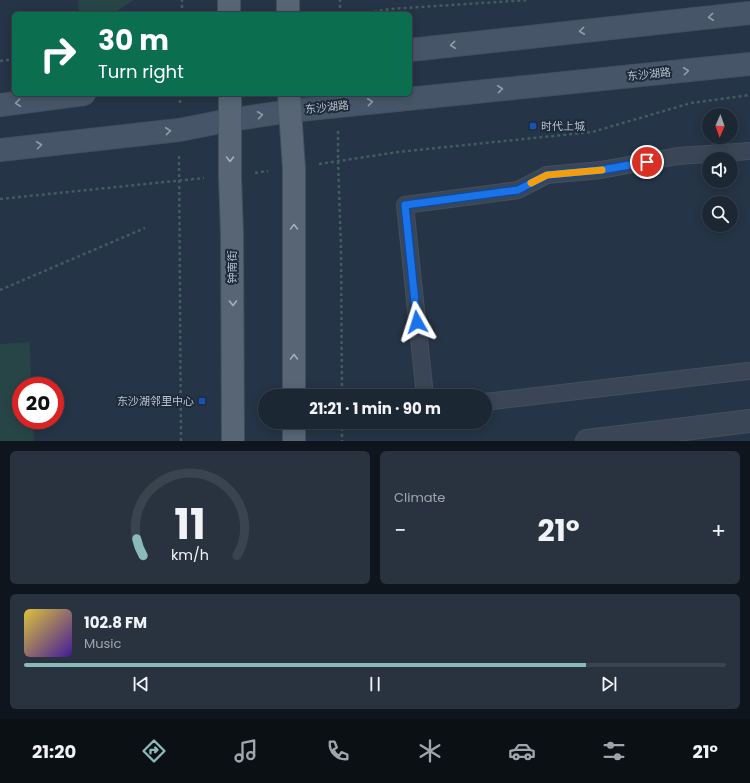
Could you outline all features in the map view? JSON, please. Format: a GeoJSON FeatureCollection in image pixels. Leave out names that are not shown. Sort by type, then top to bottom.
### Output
{"type":"FeatureCollection","features":[{"type":"Feature","properties":{"kind":"main road"},"geometry":{"type":"LineString","coordinates":[[229,0],[229,12]]}},
{"type":"Feature","properties":{"kind":"main road"},"geometry":{"type":"LineString","coordinates":[[288,0],[288,12]]}},
{"type":"Feature","properties":{"kind":"main road"},"geometry":{"type":"LineString","coordinates":[[412,50],[750,13]]}},
{"type":"Feature","properties":{"kind":"main road","name":"东沙湖路"},"geometry":{"type":"LineString","coordinates":[[0,150],[179,130],[230,120],[289,103],[338,106],[750,64]]}},
{"type":"Feature","properties":{"kind":"main road"},"geometry":{"type":"LineString","coordinates":[[0,105],[69,96]]}},
{"type":"Feature","properties":{"kind":"main road","name":"钟南街"},"geometry":{"type":"LineString","coordinates":[[230,96],[233,441]]}},
{"type":"Feature","properties":{"kind":"main road"},"geometry":{"type":"LineString","coordinates":[[289,103],[294,168],[294,389]]}},
{"type":"Feature","properties":{"kind":"main road"},"geometry":{"type":"LineString","coordinates":[[294,429],[294,441]]}},
{"type":"Feature","properties":{"kind":"street"},"geometry":{"type":"LineString","coordinates":[[587,441],[750,421]]}},
{"type":"Feature","properties":{"kind":"lane"},"geometry":{"type":"LineString","coordinates":[[424,389],[405,205],[518,190],[547,175],[601,170],[678,156],[750,151]]}},
{"type":"Feature","properties":{"kind":"lane"},"geometry":{"type":"LineString","coordinates":[[492,401],[748,371]]}},
{"type":"Feature","properties":{"kind":"path"},"geometry":{"type":"LineString","coordinates":[[182,0],[182,12]]}},
{"type":"Feature","properties":{"kind":"path"},"geometry":{"type":"LineString","coordinates":[[340,0],[340,12]]}},
{"type":"Feature","properties":{"kind":"path"},"geometry":{"type":"LineString","coordinates":[[373,12],[390,9],[528,0]]}},
{"type":"Feature","properties":{"kind":"path"},"geometry":{"type":"LineString","coordinates":[[0,61],[12,59]]}},
{"type":"Feature","properties":{"kind":"path"},"geometry":{"type":"LineString","coordinates":[[0,199],[230,176],[398,152],[592,132],[691,103],[750,95]]}},
{"type":"Feature","properties":{"kind":"path"},"geometry":{"type":"LineString","coordinates":[[180,96],[178,181],[180,441]]}},
{"type":"Feature","properties":{"kind":"path"},"geometry":{"type":"LineString","coordinates":[[338,106],[342,389]]}},
{"type":"Feature","properties":{"kind":"path"},"geometry":{"type":"LineString","coordinates":[[0,290],[145,228]]}},
{"type":"Feature","properties":{"kind":"path"},"geometry":{"type":"LineString","coordinates":[[342,429],[342,441]]}},
{"type":"Feature","properties":{"kind":"green space"},"geometry":{"type":"Polygon","coordinates":[[[78,0],[134,0],[115,12],[79,12],[78,0]]]}},
{"type":"Feature","properties":{"kind":"green space"},"geometry":{"type":"Polygon","coordinates":[[[30,342],[31,377],[12,377],[12,429],[33,429],[34,441],[0,441],[0,344],[30,342]]]}},
{"type":"Feature","properties":{"kind":"slow traffic"},"geometry":{"type":"LineString","coordinates":[[531,183],[547,175],[602,170]]}},
{"type":"Feature","properties":{"kind":"place","name":"时代上城"},"geometry":{"type":"Point","coordinates":[533,126]}},
{"type":"Feature","properties":{"kind":"place","name":"东沙湖邻里中心"},"geometry":{"type":"Point","coordinates":[202,401]}},
{"type":"Feature","properties":{"kind":"route"},"geometry":{"type":"LineString","coordinates":[[417,322],[405,205],[518,190],[547,175],[601,170],[647,162]]}}]}
